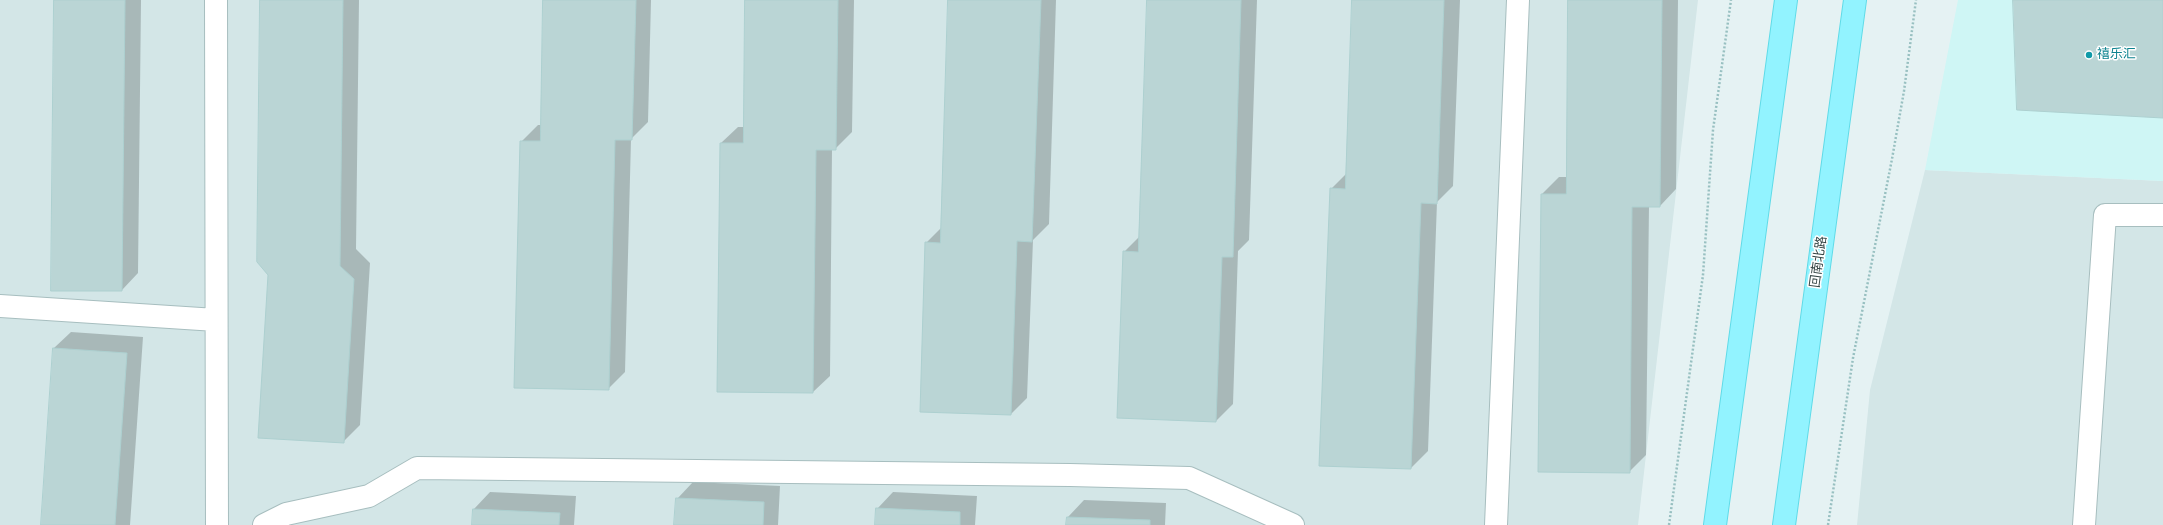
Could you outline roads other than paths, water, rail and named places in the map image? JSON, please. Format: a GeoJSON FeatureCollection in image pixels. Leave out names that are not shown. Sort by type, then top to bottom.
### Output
{"type":"FeatureCollection","features":[{"type":"Feature","properties":{"kind":"main road"},"geometry":{"type":"LineString","coordinates":[[1715,525],[1786,0]]}},
{"type":"Feature","properties":{"kind":"main road","name":"回南北路"},"geometry":{"type":"LineString","coordinates":[[1784,525],[1855,0]]}},
{"type":"Feature","properties":{"kind":"street"},"geometry":{"type":"LineString","coordinates":[[216,0],[217,525]]}},
{"type":"Feature","properties":{"kind":"street"},"geometry":{"type":"LineString","coordinates":[[1496,525],[1518,0]]}},
{"type":"Feature","properties":{"kind":"street"},"geometry":{"type":"LineString","coordinates":[[2084,525],[2105,215],[2163,215]]}},
{"type":"Feature","properties":{"kind":"street"},"geometry":{"type":"LineString","coordinates":[[0,306],[216,320]]}},
{"type":"Feature","properties":{"kind":"street"},"geometry":{"type":"LineString","coordinates":[[264,525],[286,514],[370,496],[417,468],[1110,475],[1189,478],[1293,525]]}},
{"type":"Feature","properties":{"kind":"place","name":"禧乐汇"},"geometry":{"type":"Point","coordinates":[2089,55]}}]}
